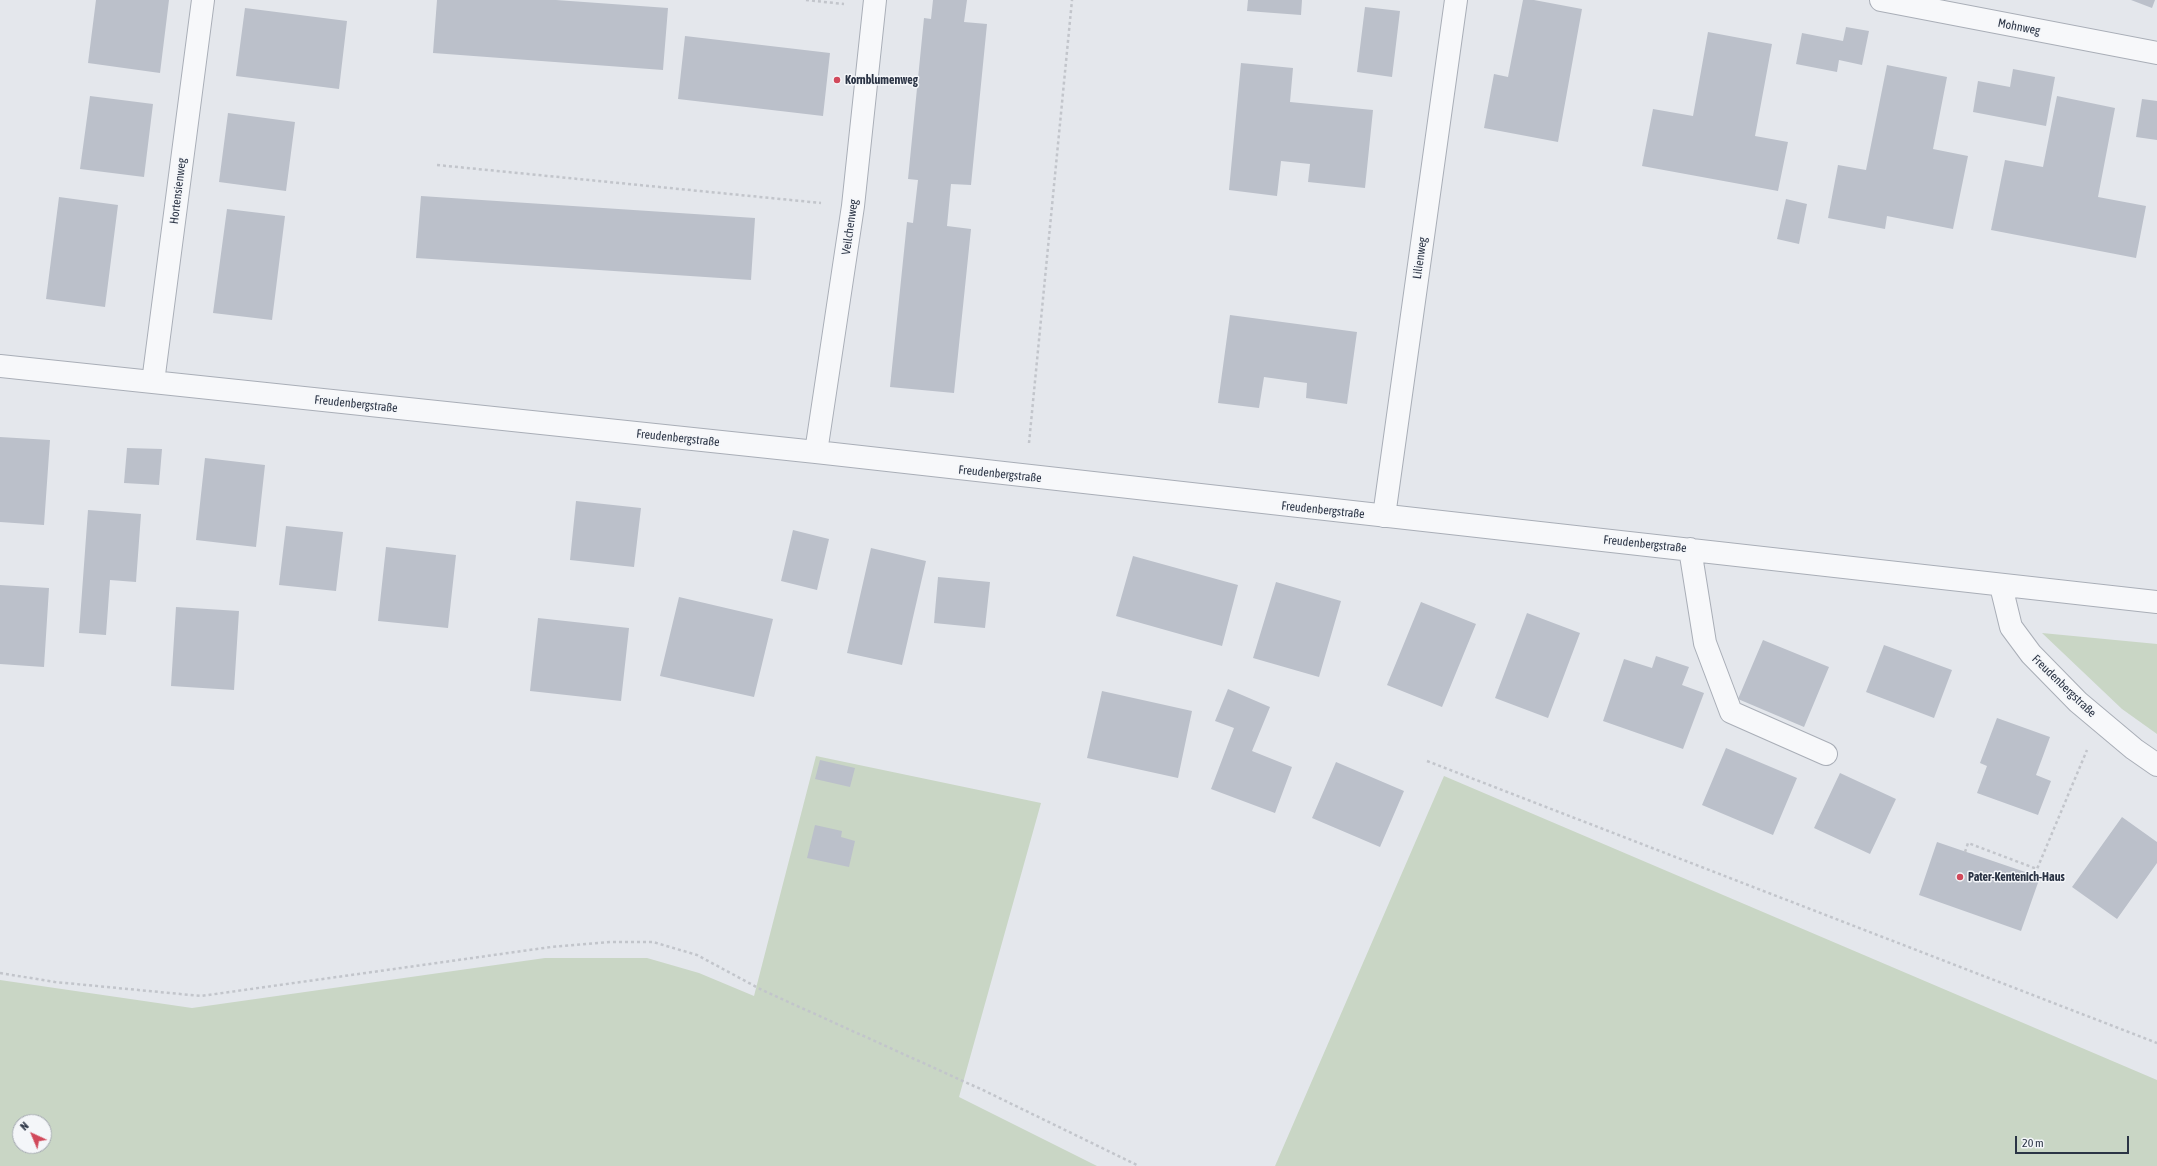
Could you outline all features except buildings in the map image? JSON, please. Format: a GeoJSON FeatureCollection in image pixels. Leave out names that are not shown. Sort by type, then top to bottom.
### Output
{"type":"FeatureCollection","features":[{"type":"Feature","properties":{"kind":"street","name":"Hortensienweg"},"geometry":{"type":"LineString","coordinates":[[153,382],[203,0]]}},
{"type":"Feature","properties":{"kind":"street","name":"Lilienweg"},"geometry":{"type":"LineString","coordinates":[[1384,516],[1456,0]]}},
{"type":"Feature","properties":{"kind":"street","name":"Mohnweg"},"geometry":{"type":"LineString","coordinates":[[1881,0],[2157,53]]}},
{"type":"Feature","properties":{"kind":"street","name":"Veilchenweg"},"geometry":{"type":"LineString","coordinates":[[816,452],[853,206],[875,4]]}},
{"type":"Feature","properties":{"kind":"street","name":"Freudenbergstraße"},"geometry":{"type":"LineString","coordinates":[[0,366],[816,452],[1915,574],[2001,586],[2157,602]]}},
{"type":"Feature","properties":{"kind":"street"},"geometry":{"type":"LineString","coordinates":[[1690,549],[1705,643],[1731,712],[1826,754]]}},
{"type":"Feature","properties":{"kind":"street","name":"Freudenbergstraße"},"geometry":{"type":"LineString","coordinates":[[2001,586],[2011,627],[2031,654],[2078,702],[2134,749],[2157,764]]}},
{"type":"Feature","properties":{"kind":"path"},"geometry":{"type":"LineString","coordinates":[[806,0],[875,4]]}},
{"type":"Feature","properties":{"kind":"path"},"geometry":{"type":"LineString","coordinates":[[1033,415],[1072,0]]}},
{"type":"Feature","properties":{"kind":"path"},"geometry":{"type":"LineString","coordinates":[[437,165],[853,206]]}},
{"type":"Feature","properties":{"kind":"path"},"geometry":{"type":"LineString","coordinates":[[1965,852],[1968,843],[2036,869],[2100,720]]}},
{"type":"Feature","properties":{"kind":"path"},"geometry":{"type":"LineString","coordinates":[[1427,761],[2157,1043]]}},
{"type":"Feature","properties":{"kind":"path"},"geometry":{"type":"LineString","coordinates":[[0,973],[55,982],[201,996],[551,947],[610,942],[653,942],[697,955],[762,990],[985,1091],[1139,1166]]}},
{"type":"Feature","properties":{"kind":"green space"},"geometry":{"type":"Polygon","coordinates":[[[2042,633],[2157,644],[2157,734],[2122,709],[2042,633]]]}},
{"type":"Feature","properties":{"kind":"green space"},"geometry":{"type":"Polygon","coordinates":[[[816,756],[1041,803],[959,1097],[1097,1166],[0,1166],[0,980],[192,1008],[545,958],[647,958],[699,973],[754,996],[816,756]]]}},
{"type":"Feature","properties":{"kind":"green space"},"geometry":{"type":"Polygon","coordinates":[[[1444,776],[2157,1080],[2157,1166],[1275,1166],[1444,776]]]}},
{"type":"Feature","properties":{"kind":"place","name":"Kornblumenweg"},"geometry":{"type":"Point","coordinates":[837,80]}},
{"type":"Feature","properties":{"kind":"place","name":"Pater-Kentenich-Haus"},"geometry":{"type":"Point","coordinates":[1960,877]}}]}
